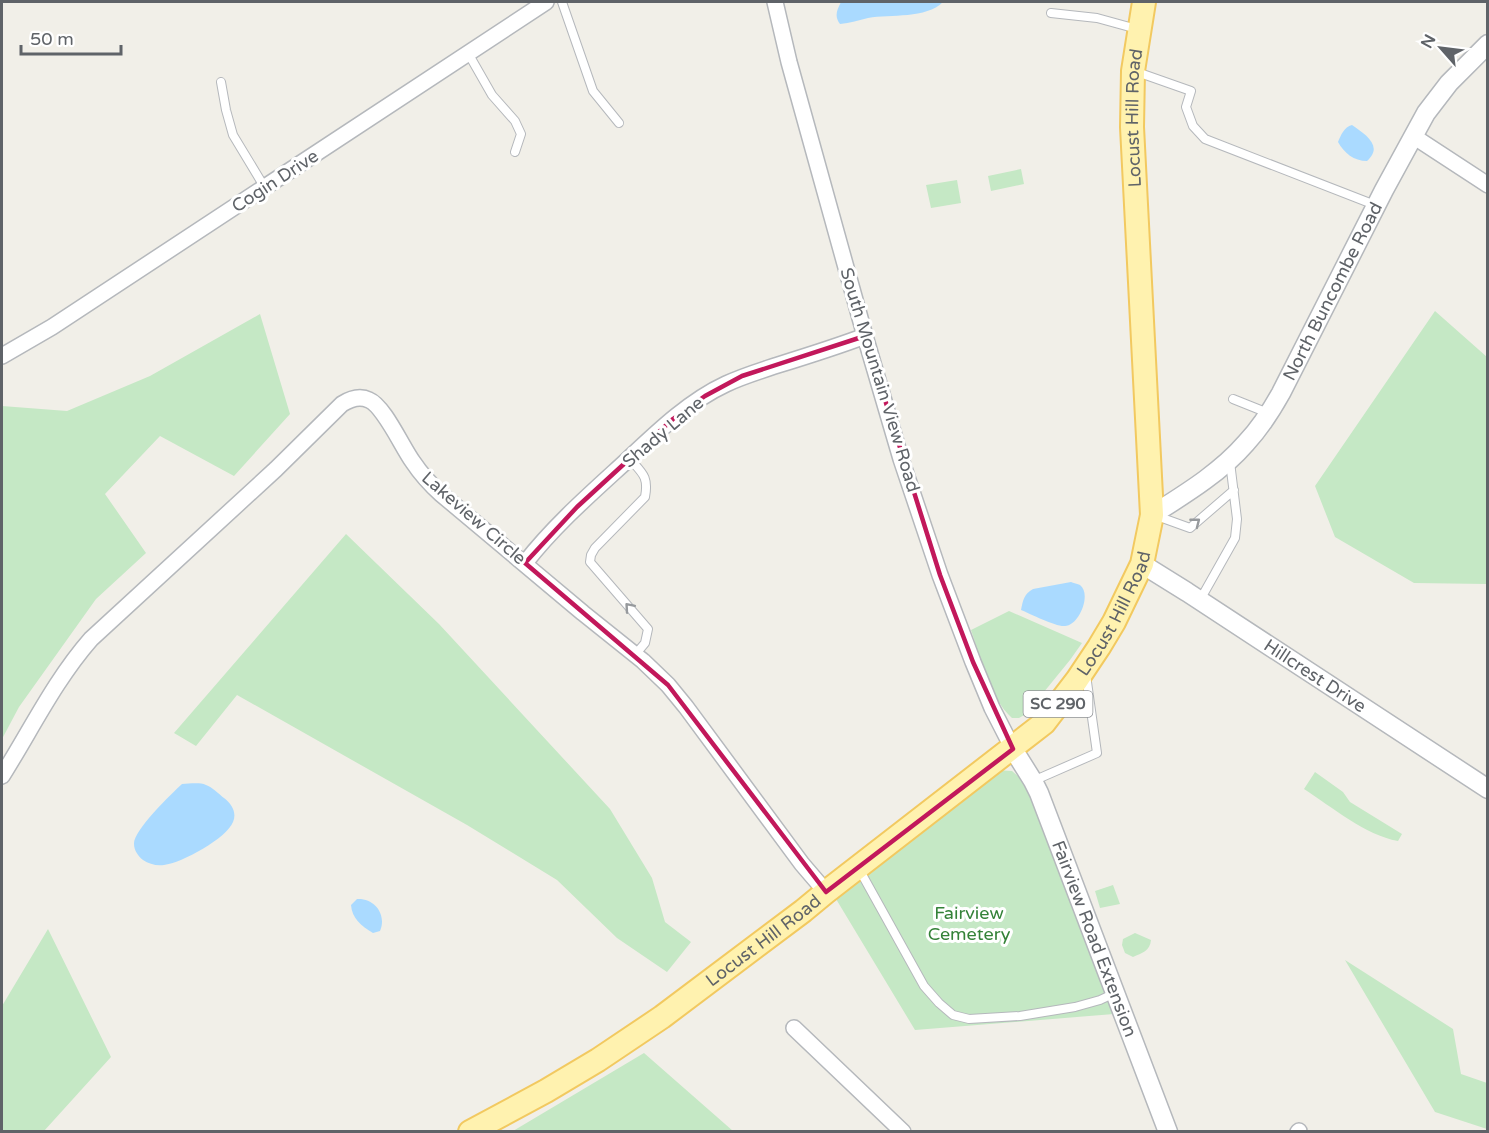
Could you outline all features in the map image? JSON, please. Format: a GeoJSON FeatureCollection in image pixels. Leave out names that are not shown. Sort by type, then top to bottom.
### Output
{"type":"FeatureCollection","features":[{"type":"Feature","properties":{"kind":"main road","name":"Locust Hill Road"},"geometry":{"type":"LineString","coordinates":[[470,1131],[546,1091],[662,1017],[1013,748],[1044,723],[1085,668],[1114,622],[1142,564],[1152,515],[1133,162],[1133,71],[1144,2]]}},
{"type":"Feature","properties":{"kind":"street","name":"Cogin Drive"},"geometry":{"type":"LineString","coordinates":[[2,356],[52,327],[546,2]]}},
{"type":"Feature","properties":{"kind":"street","name":"South Mountain View Road"},"geometry":{"type":"LineString","coordinates":[[775,2],[789,62],[892,430],[940,575],[972,662],[1013,748]]}},
{"type":"Feature","properties":{"kind":"street","name":"North Buncombe Road"},"geometry":{"type":"LineString","coordinates":[[1152,515],[1190,492],[1230,459],[1269,414],[1426,113],[1435,99],[1488,44]]}},
{"type":"Feature","properties":{"kind":"street"},"geometry":{"type":"LineString","coordinates":[[1413,136],[1488,185]]}},
{"type":"Feature","properties":{"kind":"street","name":"Shady Lane"},"geometry":{"type":"LineString","coordinates":[[525,563],[542,541],[629,458],[673,419],[705,396],[742,376],[865,336]]}},
{"type":"Feature","properties":{"kind":"street","name":"Lakeview Circle"},"geometry":{"type":"LineString","coordinates":[[2,776],[58,681],[91,639],[276,469],[342,404],[352,398],[366,398],[380,409],[412,461],[441,494],[668,685],[686,706],[795,855],[826,892]]}},
{"type":"Feature","properties":{"kind":"street","name":"Hillcrest Drive"},"geometry":{"type":"LineString","coordinates":[[1142,564],[1488,789]]}},
{"type":"Feature","properties":{"kind":"street","name":"Fairview Road Extension"},"geometry":{"type":"LineString","coordinates":[[1013,748],[1034,781],[1168,1131]]}},
{"type":"Feature","properties":{"kind":"street"},"geometry":{"type":"LineString","coordinates":[[794,1028],[903,1131]]}},
{"type":"Feature","properties":{"kind":"lane"},"geometry":{"type":"LineString","coordinates":[[562,2],[593,91],[619,123]]}},
{"type":"Feature","properties":{"kind":"lane"},"geometry":{"type":"LineString","coordinates":[[1051,13],[1097,18],[1139,29]]}},
{"type":"Feature","properties":{"kind":"lane"},"geometry":{"type":"LineString","coordinates":[[468,53],[492,95],[515,121],[521,134],[515,152]]}},
{"type":"Feature","properties":{"kind":"lane"},"geometry":{"type":"LineString","coordinates":[[1133,71],[1191,91],[1186,107],[1193,126],[1205,139],[1376,206]]}},
{"type":"Feature","properties":{"kind":"lane"},"geometry":{"type":"LineString","coordinates":[[221,82],[233,135],[265,188]]}},
{"type":"Feature","properties":{"kind":"lane"},"geometry":{"type":"LineString","coordinates":[[1233,399],[1269,414]]}},
{"type":"Feature","properties":{"kind":"lane"},"geometry":{"type":"LineString","coordinates":[[629,458],[645,476],[647,488],[645,497],[595,548],[590,562],[648,629],[645,643],[635,655]]}},
{"type":"Feature","properties":{"kind":"lane"},"geometry":{"type":"LineString","coordinates":[[1200,600],[1235,538],[1237,519],[1230,459]]}},
{"type":"Feature","properties":{"kind":"lane"},"geometry":{"type":"LineString","coordinates":[[1152,515],[1190,528],[1234,490]]}},
{"type":"Feature","properties":{"kind":"lane"},"geometry":{"type":"LineString","coordinates":[[1034,781],[1097,753],[1085,668]]}},
{"type":"Feature","properties":{"kind":"lane"},"geometry":{"type":"LineString","coordinates":[[858,868],[924,986],[953,1015],[969,1019],[1020,1016],[1075,1007],[1100,1000],[1114,993]]}},
{"type":"Feature","properties":{"kind":"highlighted area"},"geometry":{"type":"Polygon","coordinates":[[[865,336],[940,575],[973,662],[1013,749],[826,892],[668,685],[525,563],[577,507],[673,419],[705,396],[742,376],[865,336]]]}},
{"type":"Feature","properties":{"kind":"green space"},"geometry":{"type":"Polygon","coordinates":[[[1021,169],[1024,184],[991,191],[988,176],[1021,169]]]}},
{"type":"Feature","properties":{"kind":"green space"},"geometry":{"type":"Polygon","coordinates":[[[957,180],[961,203],[931,208],[926,185],[957,180]]]}},
{"type":"Feature","properties":{"kind":"green space"},"geometry":{"type":"Polygon","coordinates":[[[1435,311],[1487,357],[1487,584],[1414,583],[1335,537],[1315,486],[1435,311]]]}},
{"type":"Feature","properties":{"kind":"green space"},"geometry":{"type":"Polygon","coordinates":[[[260,314],[290,414],[234,476],[160,436],[105,494],[146,553],[96,599],[19,707],[2,739],[2,406],[67,411],[150,376],[260,314]]]}},
{"type":"Feature","properties":{"kind":"green space"},"geometry":{"type":"Polygon","coordinates":[[[346,534],[439,624],[610,809],[652,878],[665,922],[691,942],[667,972],[617,938],[557,880],[467,825],[237,695],[196,746],[174,733],[346,534]]]}},
{"type":"Feature","properties":{"kind":"green space"},"geometry":{"type":"Polygon","coordinates":[[[1009,611],[1082,643],[1026,714],[1019,718],[1012,718],[997,699],[971,630],[1009,611]]]}},
{"type":"Feature","properties":{"kind":"green space","name":"Fairview Cemetery"},"geometry":{"type":"Polygon","coordinates":[[[996,770],[1012,771],[1026,783],[1114,1014],[915,1030],[836,899],[996,770]]]}},
{"type":"Feature","properties":{"kind":"green space"},"geometry":{"type":"Polygon","coordinates":[[[1315,772],[1343,792],[1350,802],[1402,834],[1398,841],[1361,827],[1304,789],[1315,772]]]}},
{"type":"Feature","properties":{"kind":"green space"},"geometry":{"type":"Polygon","coordinates":[[[1113,885],[1120,904],[1100,908],[1095,891],[1113,885]]]}},
{"type":"Feature","properties":{"kind":"green space"},"geometry":{"type":"Polygon","coordinates":[[[48,929],[111,1057],[44,1131],[2,1131],[2,1006],[48,929]]]}},
{"type":"Feature","properties":{"kind":"green space"},"geometry":{"type":"Polygon","coordinates":[[[1135,933],[1151,940],[1147,949],[1133,957],[1125,953],[1122,945],[1123,939],[1135,933]]]}},
{"type":"Feature","properties":{"kind":"green space"},"geometry":{"type":"Polygon","coordinates":[[[1345,960],[1453,1029],[1461,1074],[1487,1083],[1487,1129],[1435,1112],[1345,960]]]}},
{"type":"Feature","properties":{"kind":"green space"},"geometry":{"type":"Polygon","coordinates":[[[644,1053],[733,1131],[513,1131],[644,1053]]]}},
{"type":"Feature","properties":{"kind":"water"},"geometry":{"type":"Polygon","coordinates":[[[841,2],[943,2],[918,13],[868,18],[840,24],[837,10],[841,2]]]}},
{"type":"Feature","properties":{"kind":"water"},"geometry":{"type":"Polygon","coordinates":[[[1352,125],[1367,136],[1373,145],[1372,156],[1367,161],[1350,156],[1338,142],[1345,129],[1352,125]]]}},
{"type":"Feature","properties":{"kind":"water"},"geometry":{"type":"Polygon","coordinates":[[[1071,582],[1080,585],[1085,595],[1079,615],[1070,625],[1056,624],[1021,610],[1024,598],[1033,589],[1071,582]]]}},
{"type":"Feature","properties":{"kind":"water"},"geometry":{"type":"Polygon","coordinates":[[[182,784],[200,784],[213,789],[231,806],[234,812],[233,822],[213,842],[182,860],[164,865],[148,863],[138,855],[134,844],[135,838],[154,812],[182,784]]]}},
{"type":"Feature","properties":{"kind":"water"},"geometry":{"type":"Polygon","coordinates":[[[357,899],[369,901],[378,909],[382,919],[380,931],[373,933],[355,918],[351,905],[357,899]]]}}]}
